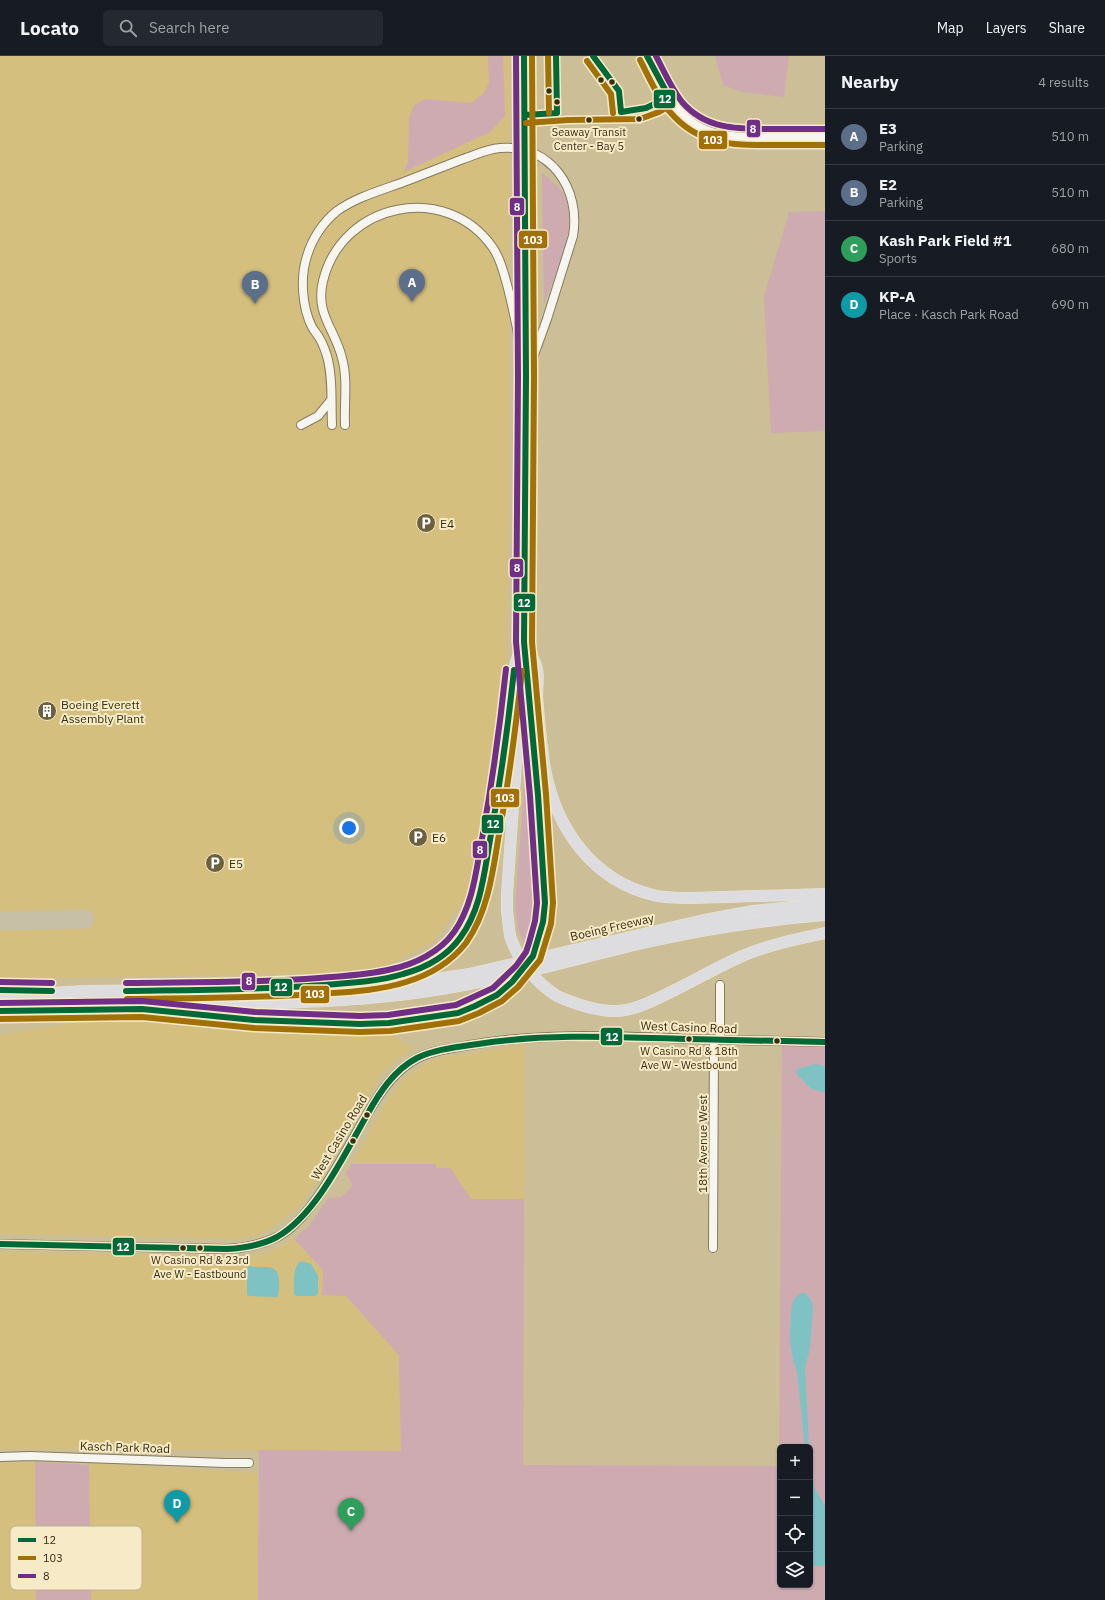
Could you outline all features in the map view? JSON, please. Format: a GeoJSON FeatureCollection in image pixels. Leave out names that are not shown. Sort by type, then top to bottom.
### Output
{"type":"FeatureCollection","features":[{"type":"Feature","properties":{"kind":"highway"},"geometry":{"type":"LineString","coordinates":[[524,642],[537,669],[538,697],[545,769],[553,798],[566,830],[592,863],[620,882],[653,895],[672,898],[825,894]]}},
{"type":"Feature","properties":{"kind":"highway"},"geometry":{"type":"LineString","coordinates":[[524,642],[507,911],[510,936],[520,959],[530,973],[540,983],[557,996],[576,1004],[593,1009],[614,1011],[651,1002],[741,957],[778,944],[825,933]]}},
{"type":"Feature","properties":{"kind":"highway"},"geometry":{"type":"LineString","coordinates":[[524,642],[538,795],[545,903],[538,945]]}},
{"type":"Feature","properties":{"kind":"highway"},"geometry":{"type":"LineString","coordinates":[[281,989],[394,977],[427,964],[444,953],[459,939],[469,924],[481,889],[505,751],[514,669],[524,642]]}},
{"type":"Feature","properties":{"kind":"highway","name":"Boeing Freeway"},"geometry":{"type":"LineString","coordinates":[[0,996],[85,991],[281,989],[330,991],[395,985],[434,980],[509,965],[704,920],[753,911],[825,904]]}},
{"type":"Feature","properties":{"kind":"highway","name":"Boeing Freeway"},"geometry":{"type":"LineString","coordinates":[[0,1011],[142,1009],[311,1002],[369,998],[422,992],[485,981],[687,933],[748,923],[825,915]]}},
{"type":"Feature","properties":{"kind":"highway"},"geometry":{"type":"LineString","coordinates":[[0,990],[85,991]]}},
{"type":"Feature","properties":{"kind":"highway"},"geometry":{"type":"LineString","coordinates":[[142,1009],[254,1020],[360,1024],[389,1023],[458,1013],[497,995]]}},
{"type":"Feature","properties":{"kind":"street"},"geometry":{"type":"LineString","coordinates":[[518,56],[524,74]]}},
{"type":"Feature","properties":{"kind":"street"},"geometry":{"type":"LineString","coordinates":[[524,56],[526,377],[524,642]]}},
{"type":"Feature","properties":{"kind":"street"},"geometry":{"type":"LineString","coordinates":[[647,56],[676,106],[687,119],[703,129],[735,138],[825,137]]}},
{"type":"Feature","properties":{"kind":"street"},"geometry":{"type":"LineString","coordinates":[[332,425],[331,374],[327,355],[321,340],[312,327],[307,312],[303,276],[307,255],[319,230],[337,211],[355,201],[477,154],[500,148],[515,149],[535,154],[555,169],[569,189],[575,212],[573,236],[547,319],[526,377]]}},
{"type":"Feature","properties":{"kind":"street"},"geometry":{"type":"LineString","coordinates":[[345,425],[344,371],[342,358],[334,335],[323,314],[321,294],[323,281],[331,259],[345,238],[365,222],[390,211],[413,207],[446,212],[467,223],[486,239],[500,259],[518,326],[526,377]]}},
{"type":"Feature","properties":{"kind":"street"},"geometry":{"type":"LineString","coordinates":[[301,426],[318,416],[331,400]]}},
{"type":"Feature","properties":{"kind":"street","name":"18th Avenue West"},"geometry":{"type":"LineString","coordinates":[[713,1248],[717,1040],[720,985]]}},
{"type":"Feature","properties":{"kind":"street","name":"West Casino Road"},"geometry":{"type":"LineString","coordinates":[[0,1244],[227,1249],[244,1248],[262,1244],[279,1237],[294,1226],[310,1209],[379,1093],[395,1075],[411,1062],[428,1054],[443,1050],[472,1044],[537,1037],[602,1036],[825,1042]]}},
{"type":"Feature","properties":{"kind":"street","name":"Kasch Park Road"},"geometry":{"type":"LineString","coordinates":[[0,1457],[30,1456],[249,1463]]}},
{"type":"Feature","properties":{"kind":"shaded area"},"geometry":{"type":"Polygon","coordinates":[[[0,56],[510,56],[507,691],[468,895],[433,942],[385,966],[349,973],[0,979],[0,56]]]}},
{"type":"Feature","properties":{"kind":"shaded area"},"geometry":{"type":"Polygon","coordinates":[[[488,56],[503,56],[505,116],[490,132],[404,172],[408,161],[409,117],[414,105],[426,99],[471,103],[482,95],[489,84],[488,56]]]}},
{"type":"Feature","properties":{"kind":"shaded area"},"geometry":{"type":"Polygon","coordinates":[[[715,56],[789,56],[784,97],[742,92],[723,85],[715,56]]]}},
{"type":"Feature","properties":{"kind":"shaded area"},"geometry":{"type":"Polygon","coordinates":[[[542,173],[562,192],[566,200],[569,213],[567,239],[559,266],[544,304],[542,173]]]}},
{"type":"Feature","properties":{"kind":"shaded area"},"geometry":{"type":"Polygon","coordinates":[[[825,211],[825,431],[771,433],[764,297],[789,212],[825,211]]]}},
{"type":"Feature","properties":{"kind":"shaded area"},"geometry":{"type":"Polygon","coordinates":[[[525,777],[531,813],[537,905],[535,927],[527,948],[519,932],[515,908],[525,777]]]}},
{"type":"Feature","properties":{"kind":"shaded area"},"geometry":{"type":"Polygon","coordinates":[[[86,1021],[203,1022],[387,1033],[414,1048],[395,1061],[382,1073],[303,1203],[281,1222],[261,1234],[241,1239],[0,1234],[0,1035],[86,1021]]]}},
{"type":"Feature","properties":{"kind":"shaded area"},"geometry":{"type":"Polygon","coordinates":[[[782,1041],[825,1042],[825,1600],[258,1600],[259,1450],[401,1451],[399,1355],[346,1296],[322,1295],[323,1270],[294,1239],[310,1225],[328,1198],[341,1197],[353,1186],[346,1173],[352,1164],[436,1164],[436,1168],[450,1168],[471,1199],[524,1199],[523,1465],[777,1466],[777,1588],[813,1588],[813,1444],[779,1444],[782,1041]]]}},
{"type":"Feature","properties":{"kind":"shaded area"},"geometry":{"type":"Polygon","coordinates":[[[525,1045],[524,1199],[471,1199],[450,1168],[436,1168],[435,1164],[352,1164],[389,1097],[402,1081],[416,1069],[434,1059],[525,1045]]]}},
{"type":"Feature","properties":{"kind":"shaded area"},"geometry":{"type":"Polygon","coordinates":[[[294,1239],[399,1355],[401,1451],[0,1449],[0,1252],[244,1256],[266,1253],[294,1239]]]}},
{"type":"Feature","properties":{"kind":"shaded area"},"geometry":{"type":"Polygon","coordinates":[[[35,1462],[35,1526],[10,1526],[10,1590],[36,1590],[36,1600],[0,1600],[0,1463],[35,1462]]]}},
{"type":"Feature","properties":{"kind":"shaded area"},"geometry":{"type":"Polygon","coordinates":[[[35,1462],[89,1465],[90,1526],[35,1526],[35,1462]]]}},
{"type":"Feature","properties":{"kind":"shaded area"},"geometry":{"type":"Polygon","coordinates":[[[89,1463],[258,1473],[258,1600],[91,1600],[91,1590],[142,1590],[142,1526],[90,1526],[89,1463]]]}},
{"type":"Feature","properties":{"kind":"shaded area"},"geometry":{"type":"Polygon","coordinates":[[[36,1590],[91,1590],[91,1600],[36,1600],[36,1590]]]}},
{"type":"Feature","properties":{"kind":"water"},"geometry":{"type":"Polygon","coordinates":[[[816,1064],[825,1066],[825,1093],[810,1088],[796,1073],[797,1069],[816,1064]]]}},
{"type":"Feature","properties":{"kind":"water"},"geometry":{"type":"Polygon","coordinates":[[[301,1261],[311,1264],[318,1276],[318,1294],[315,1296],[296,1296],[294,1294],[296,1267],[301,1261]]]}},
{"type":"Feature","properties":{"kind":"water"},"geometry":{"type":"Polygon","coordinates":[[[249,1266],[269,1267],[276,1270],[279,1281],[279,1291],[277,1297],[247,1295],[247,1268],[249,1266]]]}},
{"type":"Feature","properties":{"kind":"water"},"geometry":{"type":"Polygon","coordinates":[[[806,1293],[812,1302],[813,1309],[810,1348],[805,1368],[809,1444],[805,1444],[797,1372],[791,1351],[790,1323],[793,1302],[798,1295],[806,1293]]]}},
{"type":"Feature","properties":{"kind":"water"},"geometry":{"type":"Polygon","coordinates":[[[813,1478],[814,1487],[825,1506],[825,1566],[813,1566],[813,1478]]]}},
{"type":"Feature","properties":{"kind":"taxiway"},"geometry":{"type":"LineString","coordinates":[[0,921],[85,919]]}},
{"type":"Feature","properties":{"kind":"tunnel"},"geometry":{"type":"LineString","coordinates":[[497,995],[510,984],[520,972],[529,960],[537,945]]}},
{"type":"Feature","properties":{"kind":"transit line","name":"8"},"geometry":{"type":"LineString","coordinates":[[0,1003],[142,1001],[255,1012],[360,1016],[388,1015],[456,1005],[493,988],[516,966],[526,952],[535,921],[537,903],[530,796],[516,642],[518,377],[516,56]]}},
{"type":"Feature","properties":{"kind":"transit line","name":"12"},"geometry":{"type":"LineString","coordinates":[[0,1011],[142,1009],[254,1020],[360,1024],[389,1023],[458,1013],[475,1006],[497,995],[512,982],[533,956],[543,922],[545,903],[538,795],[524,642],[526,377],[524,56]]}},
{"type":"Feature","properties":{"kind":"transit line","name":"103"},"geometry":{"type":"LineString","coordinates":[[0,1019],[142,1017],[254,1028],[360,1032],[390,1031],[459,1021],[479,1013],[502,1001],[518,987],[540,960],[551,924],[553,903],[546,794],[532,642],[534,377],[532,56]]}},
{"type":"Feature","properties":{"kind":"transit line","name":"103"},"geometry":{"type":"LineString","coordinates":[[548,56],[549,113]]}},
{"type":"Feature","properties":{"kind":"transit line","name":"12"},"geometry":{"type":"LineString","coordinates":[[525,115],[557,113],[556,56]]}},
{"type":"Feature","properties":{"kind":"transit line","name":"12"},"geometry":{"type":"LineString","coordinates":[[593,56],[619,91],[621,112],[646,108],[669,97],[647,56]]}},
{"type":"Feature","properties":{"kind":"transit line","name":"8"},"geometry":{"type":"LineString","coordinates":[[656,56],[671,85],[682,102],[691,111],[712,123],[747,129],[825,129]]}},
{"type":"Feature","properties":{"kind":"transit line","name":"103"},"geometry":{"type":"LineString","coordinates":[[640,60],[665,106],[681,123],[704,137],[716,141],[756,145],[825,145]]}},
{"type":"Feature","properties":{"kind":"transit line","name":"103"},"geometry":{"type":"LineString","coordinates":[[587,61],[611,94],[613,113]]}},
{"type":"Feature","properties":{"kind":"transit line","name":"103"},"geometry":{"type":"LineString","coordinates":[[526,123],[568,120],[640,119],[659,112],[673,104]]}},
{"type":"Feature","properties":{"kind":"transit line","name":"8"},"geometry":{"type":"LineString","coordinates":[[126,983],[271,981],[365,974],[401,967],[426,956],[442,946],[454,932],[466,911],[473,887],[486,818],[506,669]]}},
{"type":"Feature","properties":{"kind":"transit line","name":"12"},"geometry":{"type":"LineString","coordinates":[[126,991],[224,990],[363,982],[393,977],[427,965],[442,956],[455,944],[467,927],[473,916],[481,891],[500,777],[514,670]]}},
{"type":"Feature","properties":{"kind":"transit line","name":"103"},"geometry":{"type":"LineString","coordinates":[[127,999],[222,998],[340,993],[373,989],[395,985],[423,976],[454,956],[466,943],[480,918],[485,905],[509,773],[522,671]]}},
{"type":"Feature","properties":{"kind":"transit line","name":"8"},"geometry":{"type":"LineString","coordinates":[[0,982],[52,983]]}},
{"type":"Feature","properties":{"kind":"transit line","name":"12"},"geometry":{"type":"LineString","coordinates":[[0,990],[52,991]]}},
{"type":"Feature","properties":{"kind":"transit line","name":"12"},"geometry":{"type":"LineString","coordinates":[[0,1244],[227,1249],[253,1246],[271,1240],[291,1227],[305,1214],[329,1182],[377,1098],[394,1076],[417,1058],[439,1050],[531,1038],[557,1037],[825,1042]]}},
{"type":"Feature","properties":{"kind":"place","name":"Seaway Transit Center - Bay 5"},"geometry":{"type":"Point","coordinates":[589,120]}},
{"type":"Feature","properties":{"kind":"place","name":"E3"},"geometry":{"type":"Point","coordinates":[412,302]}},
{"type":"Feature","properties":{"kind":"place","name":"E2"},"geometry":{"type":"Point","coordinates":[255,304]}},
{"type":"Feature","properties":{"kind":"place","name":"E4"},"geometry":{"type":"Point","coordinates":[426,523]}},
{"type":"Feature","properties":{"kind":"place","name":"Boeing Everett Assembly Plant"},"geometry":{"type":"Point","coordinates":[47,711]}},
{"type":"Feature","properties":{"kind":"place","name":"E6"},"geometry":{"type":"Point","coordinates":[418,837]}},
{"type":"Feature","properties":{"kind":"place","name":"E5"},"geometry":{"type":"Point","coordinates":[215,863]}},
{"type":"Feature","properties":{"kind":"place","name":"W Casino Rd & 18th Ave W - Westbound"},"geometry":{"type":"Point","coordinates":[689,1039]}},
{"type":"Feature","properties":{"kind":"place","name":"W Casino Rd & 23rd Ave W - Eastbound"},"geometry":{"type":"Point","coordinates":[200,1248]}},
{"type":"Feature","properties":{"kind":"place","name":"KP-A"},"geometry":{"type":"Point","coordinates":[177,1523]}},
{"type":"Feature","properties":{"kind":"place","name":"Kash Park Field #1"},"geometry":{"type":"Point","coordinates":[351,1531]}}]}
